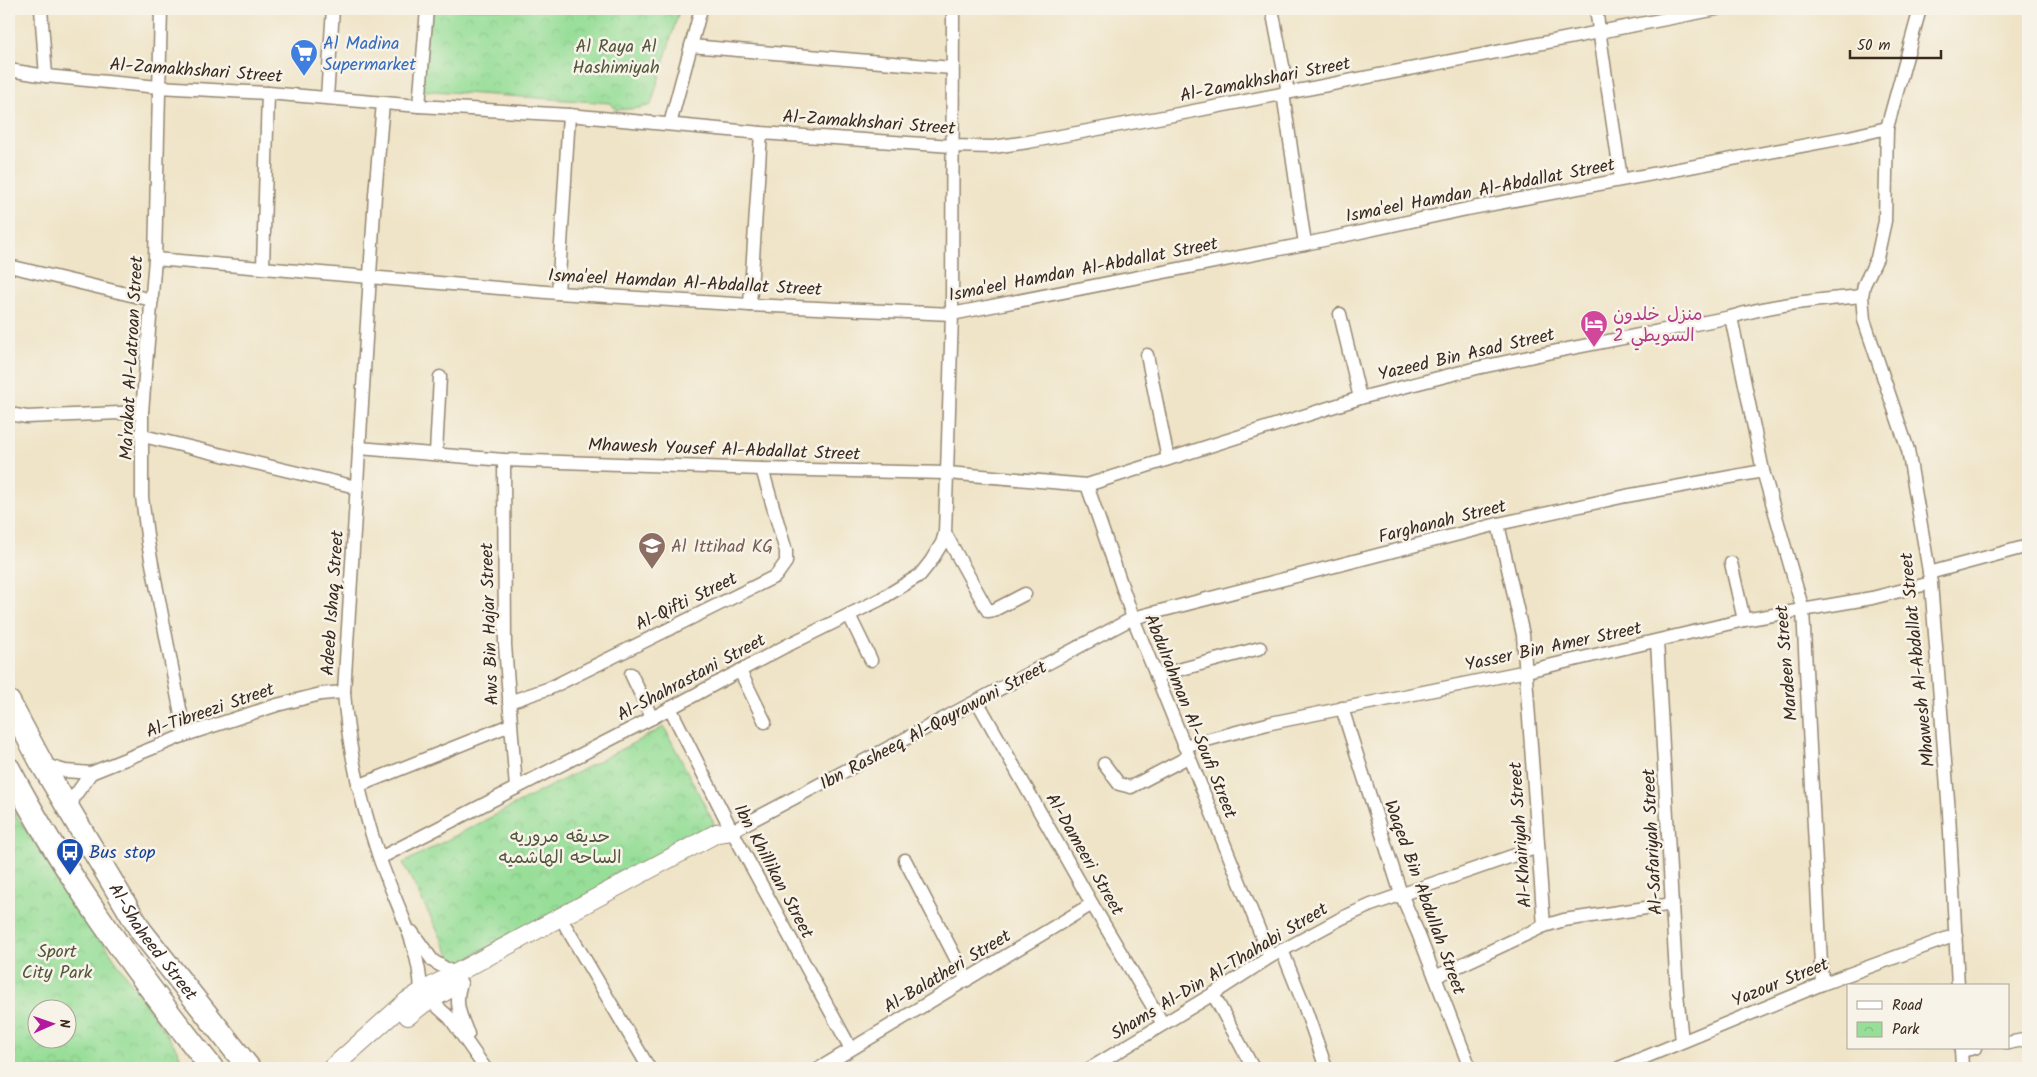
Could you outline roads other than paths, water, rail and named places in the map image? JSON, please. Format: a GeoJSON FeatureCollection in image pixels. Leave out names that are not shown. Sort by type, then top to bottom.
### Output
{"type":"FeatureCollection","features":[{"type":"Feature","properties":{"kind":"highway","name":"Al-Shaheed Street"},"geometry":{"type":"LineString","coordinates":[[9,702],[42,764],[141,930],[249,1068]]}},
{"type":"Feature","properties":{"kind":"highway","name":"Al-Shaheed Street"},"geometry":{"type":"LineString","coordinates":[[9,769],[63,864],[120,946],[212,1068]]}},
{"type":"Feature","properties":{"kind":"highway"},"geometry":{"type":"LineString","coordinates":[[194,1046],[200,1068]]}},
{"type":"Feature","properties":{"kind":"main road","name":"Ibn Rasheeq Al-Qayrawani Street"},"geometry":{"type":"LineString","coordinates":[[458,979],[566,926],[724,839],[732,831]]}},
{"type":"Feature","properties":{"kind":"main road","name":"Ibn Rasheeq Al-Qayrawani Street"},"geometry":{"type":"LineString","coordinates":[[458,979],[717,833],[732,831]]}},
{"type":"Feature","properties":{"kind":"main road"},"geometry":{"type":"LineString","coordinates":[[332,1068],[407,1001],[426,996],[458,979]]}},
{"type":"Feature","properties":{"kind":"main road"},"geometry":{"type":"LineString","coordinates":[[351,1068],[412,1012],[426,996]]}},
{"type":"Feature","properties":{"kind":"street"},"geometry":{"type":"LineString","coordinates":[[40,9],[46,76]]}},
{"type":"Feature","properties":{"kind":"street","name":"Ma'rakat Al-Latroan Street"},"geometry":{"type":"LineString","coordinates":[[161,9],[155,259],[142,412],[142,497],[144,522],[185,735]]}},
{"type":"Feature","properties":{"kind":"street"},"geometry":{"type":"LineString","coordinates":[[327,97],[333,9]]}},
{"type":"Feature","properties":{"kind":"street"},"geometry":{"type":"LineString","coordinates":[[419,106],[427,9]]}},
{"type":"Feature","properties":{"kind":"street"},"geometry":{"type":"LineString","coordinates":[[670,124],[701,9]]}},
{"type":"Feature","properties":{"kind":"street","name":"Al-Shahrastani Street"},"geometry":{"type":"LineString","coordinates":[[380,858],[652,718],[784,647],[849,616],[920,575],[931,562],[942,543],[945,533],[952,314],[953,9]]}},
{"type":"Feature","properties":{"kind":"street"},"geometry":{"type":"LineString","coordinates":[[1272,9],[1286,92],[1305,244]]}},
{"type":"Feature","properties":{"kind":"street"},"geometry":{"type":"LineString","coordinates":[[1596,9],[1621,179]]}},
{"type":"Feature","properties":{"kind":"street","name":"Al-Zamakhshari Street"},"geometry":{"type":"LineString","coordinates":[[9,70],[46,76],[158,87],[268,92],[419,106],[568,115],[761,133],[993,147],[1028,142],[1717,9]]}},
{"type":"Feature","properties":{"kind":"street","name":"Mhawesh Al-Abdallat Street"},"geometry":{"type":"LineString","coordinates":[[1920,9],[1887,128],[1885,221],[1877,258],[1864,285],[1862,296],[1864,320],[1908,450],[1930,578],[1950,813],[1956,935]]}},
{"type":"Feature","properties":{"kind":"street"},"geometry":{"type":"LineString","coordinates":[[692,46],[952,68]]}},
{"type":"Feature","properties":{"kind":"street"},"geometry":{"type":"LineString","coordinates":[[263,267],[268,92]]}},
{"type":"Feature","properties":{"kind":"street","name":"Adeeb Ishaq Street"},"geometry":{"type":"LineString","coordinates":[[383,103],[375,195],[344,692],[346,722],[358,786],[380,858],[405,922],[426,996]]}},
{"type":"Feature","properties":{"kind":"street"},"geometry":{"type":"LineString","coordinates":[[558,293],[568,115]]}},
{"type":"Feature","properties":{"kind":"street","name":"Isma'eel Hamdan Al-Abdallat Street"},"geometry":{"type":"LineString","coordinates":[[155,259],[558,293],[750,306],[952,314],[1305,244],[1467,209],[1849,137],[1887,128]]}},
{"type":"Feature","properties":{"kind":"street"},"geometry":{"type":"LineString","coordinates":[[750,306],[761,133]]}},
{"type":"Feature","properties":{"kind":"street"},"geometry":{"type":"LineString","coordinates":[[9,266],[152,300]]}},
{"type":"Feature","properties":{"kind":"street","name":"Yazeed Bin Asad Street"},"geometry":{"type":"LineString","coordinates":[[1087,485],[1360,398],[1477,368],[1548,352],[1731,317],[1759,309],[1798,302],[1862,296]]}},
{"type":"Feature","properties":{"kind":"street"},"geometry":{"type":"LineString","coordinates":[[1340,314],[1360,398]]}},
{"type":"Feature","properties":{"kind":"street","name":"Mardeen Street"},"geometry":{"type":"LineString","coordinates":[[1731,317],[1763,471],[1803,610],[1822,984]]}},
{"type":"Feature","properties":{"kind":"street"},"geometry":{"type":"LineString","coordinates":[[1147,355],[1168,459]]}},
{"type":"Feature","properties":{"kind":"street"},"geometry":{"type":"LineString","coordinates":[[436,453],[440,377]]}},
{"type":"Feature","properties":{"kind":"street"},"geometry":{"type":"LineString","coordinates":[[9,414],[27,417],[142,412]]}},
{"type":"Feature","properties":{"kind":"street"},"geometry":{"type":"LineString","coordinates":[[143,436],[356,488]]}},
{"type":"Feature","properties":{"kind":"street","name":"Mhawesh Yousef Al-Abdallat Street"},"geometry":{"type":"LineString","coordinates":[[359,448],[504,460],[947,473],[1087,485]]}},
{"type":"Feature","properties":{"kind":"street","name":"Aws Bin Hajar Street"},"geometry":{"type":"LineString","coordinates":[[504,460],[504,601],[510,725],[516,788]]}},
{"type":"Feature","properties":{"kind":"street","name":"Al-Qifti Street"},"geometry":{"type":"LineString","coordinates":[[509,702],[550,688],[776,576],[786,562],[786,551],[762,469]]}},
{"type":"Feature","properties":{"kind":"street","name":"Farghanah Street"},"geometry":{"type":"LineString","coordinates":[[1133,618],[1498,524],[1626,496],[1763,471]]}},
{"type":"Feature","properties":{"kind":"street","name":"Abdulrahman Al-Soufi Street"},"geometry":{"type":"LineString","coordinates":[[1087,485],[1133,618],[1270,957]]}},
{"type":"Feature","properties":{"kind":"street","name":"Al-Khairiyah Street"},"geometry":{"type":"LineString","coordinates":[[1498,524],[1519,613],[1527,670],[1544,926],[1564,920],[1673,904]]}},
{"type":"Feature","properties":{"kind":"street"},"geometry":{"type":"LineString","coordinates":[[945,533],[988,611],[999,608],[1025,594]]}},
{"type":"Feature","properties":{"kind":"street","name":"Yasser Bin Amer Street"},"geometry":{"type":"LineString","coordinates":[[1104,764],[1119,784],[1131,787],[1186,751],[1271,723],[1527,670],[1744,620],[1872,598],[2028,546]]}},
{"type":"Feature","properties":{"kind":"street"},"geometry":{"type":"LineString","coordinates":[[1731,563],[1744,620]]}},
{"type":"Feature","properties":{"kind":"street"},"geometry":{"type":"LineString","coordinates":[[849,616],[871,660]]}},
{"type":"Feature","properties":{"kind":"street","name":"Ibn Rasheeq Al-Qayrawani Street"},"geometry":{"type":"LineString","coordinates":[[732,831],[1133,618]]}},
{"type":"Feature","properties":{"kind":"street","name":"Al-Safariyah Street"},"geometry":{"type":"LineString","coordinates":[[1657,641],[1677,993],[1682,1041]]}},
{"type":"Feature","properties":{"kind":"street"},"geometry":{"type":"LineString","coordinates":[[1156,676],[1260,648]]}},
{"type":"Feature","properties":{"kind":"street"},"geometry":{"type":"LineString","coordinates":[[740,670],[765,722]]}},
{"type":"Feature","properties":{"kind":"street"},"geometry":{"type":"LineString","coordinates":[[631,674],[652,718]]}},
{"type":"Feature","properties":{"kind":"street","name":"Al-Tibreezi Street"},"geometry":{"type":"LineString","coordinates":[[42,764],[65,771],[90,773],[185,735],[299,699],[344,692]]}},
{"type":"Feature","properties":{"kind":"street","name":"Al-Dameeri Street"},"geometry":{"type":"LineString","coordinates":[[977,701],[1092,904],[1163,1024]]}},
{"type":"Feature","properties":{"kind":"street","name":"Ibn Khillikan Street"},"geometry":{"type":"LineString","coordinates":[[670,708],[732,831],[851,1049]]}},
{"type":"Feature","properties":{"kind":"street","name":"Waqed Bin Abdullah Street"},"geometry":{"type":"LineString","coordinates":[[1342,708],[1402,894],[1470,1068]]}},
{"type":"Feature","properties":{"kind":"street"},"geometry":{"type":"LineString","coordinates":[[358,786],[510,725]]}},
{"type":"Feature","properties":{"kind":"street"},"geometry":{"type":"LineString","coordinates":[[70,812],[74,797],[90,773]]}},
{"type":"Feature","properties":{"kind":"street","name":"Shams Al-Din Al-Thahabi Street"},"geometry":{"type":"LineString","coordinates":[[1091,1068],[1270,957],[1342,918],[1402,894],[1538,847]]}},
{"type":"Feature","properties":{"kind":"street"},"geometry":{"type":"LineString","coordinates":[[904,860],[967,980]]}},
{"type":"Feature","properties":{"kind":"street","name":"Al-Balatheri Street"},"geometry":{"type":"LineString","coordinates":[[820,1068],[1092,904]]}},
{"type":"Feature","properties":{"kind":"street","name":"Adeeb Ishaq Street"},"geometry":{"type":"LineString","coordinates":[[405,922],[433,961],[458,979]]}},
{"type":"Feature","properties":{"kind":"street"},"geometry":{"type":"LineString","coordinates":[[566,926],[649,1068]]}},
{"type":"Feature","properties":{"kind":"street"},"geometry":{"type":"LineString","coordinates":[[1435,976],[1544,926]]}},
{"type":"Feature","properties":{"kind":"street"},"geometry":{"type":"LineString","coordinates":[[1956,935],[1958,984]]}},
{"type":"Feature","properties":{"kind":"street","name":"Yazour Street"},"geometry":{"type":"LineString","coordinates":[[1619,1068],[1822,984],[1956,935]]}},
{"type":"Feature","properties":{"kind":"street"},"geometry":{"type":"LineString","coordinates":[[1282,950],[1326,1068]]}},
{"type":"Feature","properties":{"kind":"street"},"geometry":{"type":"LineString","coordinates":[[458,979],[457,1008],[479,1066]]}},
{"type":"Feature","properties":{"kind":"street"},"geometry":{"type":"LineString","coordinates":[[1213,994],[1253,1068]]}},
{"type":"Feature","properties":{"kind":"street"},"geometry":{"type":"LineString","coordinates":[[426,996],[445,1012],[479,1066]]}},
{"type":"Feature","properties":{"kind":"street"},"geometry":{"type":"LineString","coordinates":[[2010,1043],[2028,1039]]}},
{"type":"Feature","properties":{"kind":"street"},"geometry":{"type":"LineString","coordinates":[[1961,1050],[1962,1068]]}},
{"type":"Feature","properties":{"kind":"place","name":"Al Madina Supermarket"},"geometry":{"type":"Point","coordinates":[304,77]}},
{"type":"Feature","properties":{"kind":"place","name":"منزل خلدون السويطي 2"},"geometry":{"type":"Point","coordinates":[1594,348]}},
{"type":"Feature","properties":{"kind":"place","name":"Al Ittihad KG"},"geometry":{"type":"Point","coordinates":[652,570]}},
{"type":"Feature","properties":{"kind":"place","name":"Bus stop"},"geometry":{"type":"Point","coordinates":[70,876]}},
{"type":"Feature","properties":{"kind":"park label","name":"Al Raya Al Hashimiyah"},"geometry":{"type":"Point","coordinates":[616,56]}},
{"type":"Feature","properties":{"kind":"park label","name":"حديقه مروريه الساحه الهاشميه"},"geometry":{"type":"Point","coordinates":[560,846]}},
{"type":"Feature","properties":{"kind":"park label","name":"Sport City Park"},"geometry":{"type":"Point","coordinates":[57,961]}}]}
